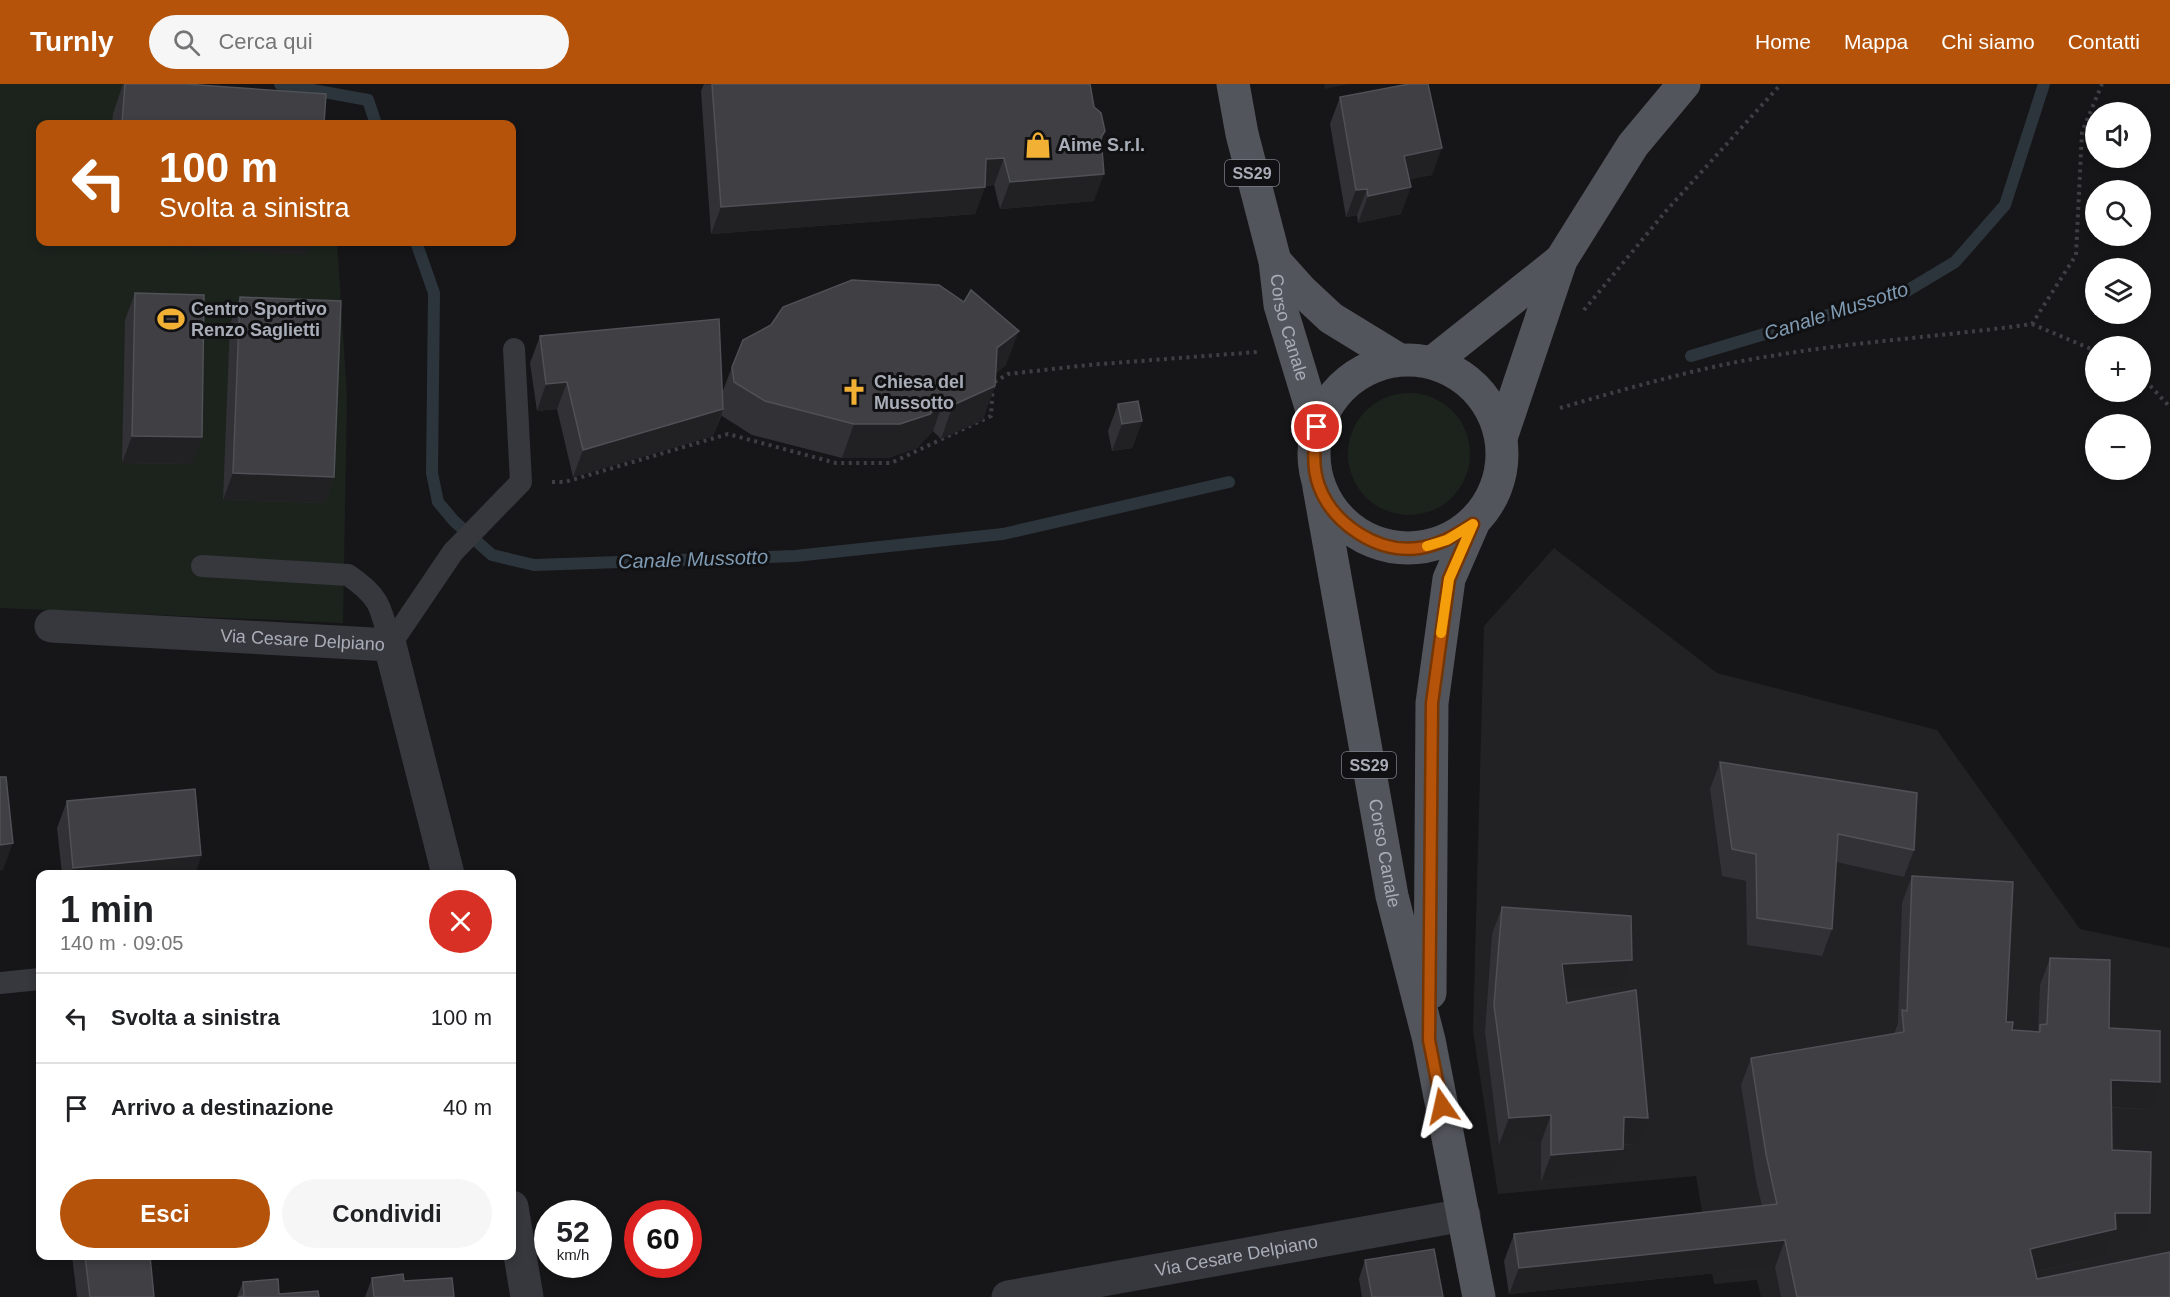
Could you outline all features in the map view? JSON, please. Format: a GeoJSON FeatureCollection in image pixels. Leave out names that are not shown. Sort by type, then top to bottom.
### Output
{"type":"FeatureCollection","features":[{"type":"Feature","properties":{"kind":"main road","name":"Corso Canale"},"geometry":{"type":"LineString","coordinates":[[1233,84],[1242,134],[1275,261],[1280,305],[1317,427]]}},
{"type":"Feature","properties":{"kind":"main road"},"geometry":{"type":"LineString","coordinates":[[1502,435],[1493,411],[1478,389],[1458,373],[1433,362],[1398,359],[1371,366],[1347,380],[1328,401],[1317,427],[1313,457],[1319,487],[1335,514],[1358,534],[1386,546],[1417,549],[1447,540],[1473,524],[1493,498],[1502,467],[1502,435],[1561,260],[1633,145],[1684,84]]}},
{"type":"Feature","properties":{"kind":"main road"},"geometry":{"type":"LineString","coordinates":[[1433,362],[1561,260]]}},
{"type":"Feature","properties":{"kind":"main road","name":"Corso Canale"},"geometry":{"type":"LineString","coordinates":[[1275,261],[1331,318],[1398,359]]}},
{"type":"Feature","properties":{"kind":"main road","name":"Corso Canale"},"geometry":{"type":"LineString","coordinates":[[1319,487],[1392,896],[1429,1040],[1479,1297]]}},
{"type":"Feature","properties":{"kind":"main road","name":"Corso Canale"},"geometry":{"type":"LineString","coordinates":[[1429,1040],[1432,703],[1449,579],[1473,524]]}},
{"type":"Feature","properties":{"kind":"street","name":"Via Cesare Delpiano"},"geometry":{"type":"LineString","coordinates":[[51,626],[390,645],[447,870]]}},
{"type":"Feature","properties":{"kind":"street","name":"Via Cesare Delpiano"},"geometry":{"type":"LineString","coordinates":[[1008,1297],[1464,1215]]}},
{"type":"Feature","properties":{"kind":"street"},"geometry":{"type":"LineString","coordinates":[[516,1231],[527,1297]]}},
{"type":"Feature","properties":{"kind":"lane"},"geometry":{"type":"LineString","coordinates":[[390,645],[453,552],[521,482],[514,349]]}},
{"type":"Feature","properties":{"kind":"lane"},"geometry":{"type":"LineString","coordinates":[[202,566],[348,574],[366,587],[381,605],[390,645]]}},
{"type":"Feature","properties":{"kind":"lane"},"geometry":{"type":"LineString","coordinates":[[0,983],[36,980]]}},
{"type":"Feature","properties":{"kind":"path"},"geometry":{"type":"LineString","coordinates":[[1584,311],[1666,211],[1781,84]]}},
{"type":"Feature","properties":{"kind":"path"},"geometry":{"type":"LineString","coordinates":[[2031,324],[2076,255],[2082,132],[2102,84]]}},
{"type":"Feature","properties":{"kind":"path"},"geometry":{"type":"LineString","coordinates":[[1560,408],[1650,382],[1774,355],[1846,344],[1964,334],[2031,324],[2085,346]]}},
{"type":"Feature","properties":{"kind":"path"},"geometry":{"type":"LineString","coordinates":[[521,482],[565,482],[728,434],[836,463],[891,463],[991,416],[993,383],[1008,374],[1088,365],[1293,349]]}},
{"type":"Feature","properties":{"kind":"path"},"geometry":{"type":"LineString","coordinates":[[2151,387],[2170,407]]}},
{"type":"Feature","properties":{"kind":"shaded area","name":"Centro Sportivo Renzo Saglietti"},"geometry":{"type":"Polygon","coordinates":[[[0,84],[141,84],[148,96],[299,120],[36,120],[36,246],[337,246],[347,397],[343,623],[0,608],[0,84]]]}},
{"type":"Feature","properties":{"kind":"shaded area"},"geometry":{"type":"Polygon","coordinates":[[[1409,393],[1432,398],[1452,411],[1465,431],[1470,454],[1465,477],[1452,497],[1432,510],[1409,515],[1386,510],[1366,497],[1353,477],[1348,454],[1353,431],[1366,411],[1386,398],[1409,393]]]}},
{"type":"Feature","properties":{"kind":"shaded area"},"geometry":{"type":"Polygon","coordinates":[[[1554,548],[1717,673],[1937,730],[2080,929],[2170,948],[2170,1297],[1761,1297],[1757,1280],[1714,1284],[1696,1176],[1498,1194],[1473,1031],[1484,626],[1554,548]]]}},
{"type":"Feature","properties":{"kind":"building"},"geometry":{"type":"Polygon","coordinates":[[[125,84],[185,84],[326,94],[324,120],[122,120],[125,84]]]}},
{"type":"Feature","properties":{"kind":"building"},"geometry":{"type":"Polygon","coordinates":[[[712,84],[1090,84],[1094,107],[1101,113],[1105,131],[1101,137],[1104,174],[1010,182],[1004,158],[986,159],[985,187],[721,207],[712,84]]]}},
{"type":"Feature","properties":{"kind":"building"},"geometry":{"type":"Polygon","coordinates":[[[1409,84],[1428,84],[1442,148],[1404,156],[1411,187],[1368,196],[1367,189],[1356,190],[1340,97],[1409,84]]]}},
{"type":"Feature","properties":{"kind":"building","name":"Chiesa del Mussotto"},"geometry":{"type":"Polygon","coordinates":[[[852,280],[939,285],[964,302],[971,290],[1019,331],[997,348],[995,386],[953,405],[945,397],[930,414],[900,424],[854,424],[765,401],[734,382],[732,367],[743,340],[771,325],[783,307],[852,280]]]}},
{"type":"Feature","properties":{"kind":"building"},"geometry":{"type":"Polygon","coordinates":[[[135,293],[204,295],[202,437],[132,436],[135,293]]]}},
{"type":"Feature","properties":{"kind":"building"},"geometry":{"type":"Polygon","coordinates":[[[240,297],[341,301],[334,477],[233,473],[240,297]]]}},
{"type":"Feature","properties":{"kind":"building"},"geometry":{"type":"Polygon","coordinates":[[[719,319],[723,409],[583,450],[567,382],[546,384],[540,336],[719,319]]]}},
{"type":"Feature","properties":{"kind":"building"},"geometry":{"type":"Polygon","coordinates":[[[1138,401],[1142,421],[1122,424],[1118,404],[1138,401]]]}},
{"type":"Feature","properties":{"kind":"building"},"geometry":{"type":"Polygon","coordinates":[[[1720,762],[1917,793],[1914,850],[1838,834],[1832,929],[1757,918],[1756,854],[1732,849],[1720,762]]]}},
{"type":"Feature","properties":{"kind":"building"},"geometry":{"type":"Polygon","coordinates":[[[0,777],[6,777],[13,843],[0,845],[0,777]]]}},
{"type":"Feature","properties":{"kind":"building"},"geometry":{"type":"Polygon","coordinates":[[[195,789],[201,855],[73,868],[67,801],[195,789]]]}},
{"type":"Feature","properties":{"kind":"building"},"geometry":{"type":"Polygon","coordinates":[[[1912,876],[2013,882],[2006,1022],[2013,1022],[2012,1030],[2040,1032],[2040,1025],[2047,1024],[2050,958],[2110,960],[2109,1028],[2160,1031],[2160,1082],[2111,1080],[2112,1150],[2151,1152],[2150,1213],[2115,1213],[2116,1229],[2030,1249],[2037,1279],[2170,1252],[2170,1297],[1797,1297],[1785,1240],[1519,1268],[1514,1234],[1777,1204],[1766,1154],[1751,1058],[1904,1032],[1902,1010],[1907,1011],[1912,876]]]}},
{"type":"Feature","properties":{"kind":"building"},"geometry":{"type":"Polygon","coordinates":[[[1502,907],[1631,916],[1632,960],[1562,964],[1567,1003],[1636,990],[1648,1118],[1624,1117],[1623,1149],[1551,1155],[1551,1115],[1509,1118],[1494,1005],[1502,907]]]}},
{"type":"Feature","properties":{"kind":"building"},"geometry":{"type":"Polygon","coordinates":[[[1434,1249],[1443,1297],[1372,1297],[1365,1260],[1434,1249]]]}},
{"type":"Feature","properties":{"kind":"building"},"geometry":{"type":"Polygon","coordinates":[[[85,1260],[150,1260],[154,1297],[90,1297],[85,1260]]]}},
{"type":"Feature","properties":{"kind":"building"},"geometry":{"type":"Polygon","coordinates":[[[403,1274],[404,1281],[452,1278],[454,1297],[374,1297],[372,1278],[403,1274]]]}},
{"type":"Feature","properties":{"kind":"building"},"geometry":{"type":"Polygon","coordinates":[[[278,1279],[279,1294],[318,1291],[319,1297],[238,1297],[244,1296],[243,1282],[278,1279]]]}},
{"type":"Feature","properties":{"kind":"waterway","name":"Canale Mussotto"},"geometry":{"type":"LineString","coordinates":[[280,84],[368,100],[375,120]]}},
{"type":"Feature","properties":{"kind":"waterway","name":"Canale Mussotto"},"geometry":{"type":"LineString","coordinates":[[1691,356],[1905,292],[1955,262],[2005,205],[2044,84]]}},
{"type":"Feature","properties":{"kind":"waterway","name":"Canale Mussotto"},"geometry":{"type":"LineString","coordinates":[[417,246],[434,293],[432,473],[438,502],[454,521],[492,555],[534,565],[795,556],[1003,534],[1229,482]]}},
{"type":"Feature","properties":{"kind":"slow traffic"},"geometry":{"type":"LineString","coordinates":[[1427,546],[1447,540],[1473,524],[1449,579],[1441,633]]}},
{"type":"Feature","properties":{"kind":"place","name":"Aime S.r.l."},"geometry":{"type":"Point","coordinates":[1038,145]}},
{"type":"Feature","properties":{"kind":"place","name":"Centro Sportivo Renzo Saglietti"},"geometry":{"type":"Point","coordinates":[171,319]}},
{"type":"Feature","properties":{"kind":"place","name":"Chiesa del Mussotto"},"geometry":{"type":"Point","coordinates":[854,392]}},
{"type":"Feature","properties":{"kind":"route"},"geometry":{"type":"LineString","coordinates":[[1317,427],[1313,457],[1319,487],[1335,514],[1358,534],[1386,546],[1417,549],[1447,540],[1473,524],[1449,579],[1432,703],[1429,1040],[1442,1106]]}}]}
